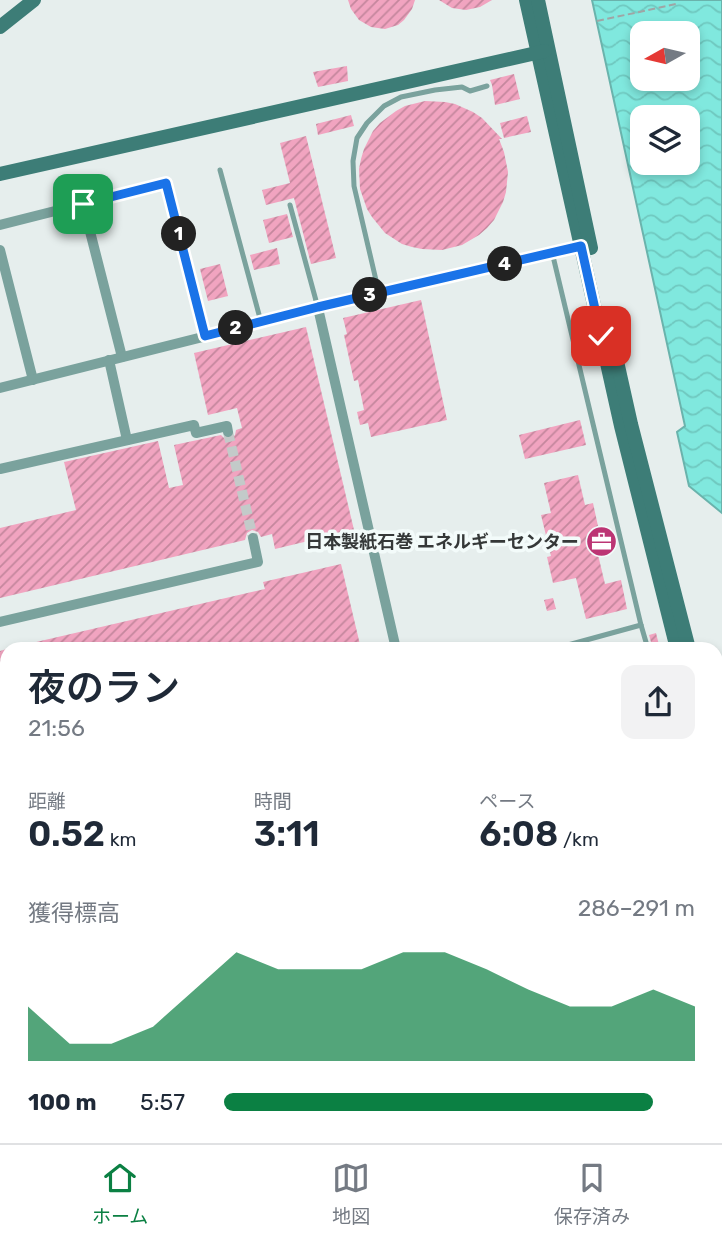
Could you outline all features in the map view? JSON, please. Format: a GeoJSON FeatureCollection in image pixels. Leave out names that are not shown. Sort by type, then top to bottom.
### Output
{"type":"FeatureCollection","features":[{"type":"Feature","properties":{"kind":"street"},"geometry":{"type":"LineString","coordinates":[[0,27],[34,0]]}},
{"type":"Feature","properties":{"kind":"street"},"geometry":{"type":"LineString","coordinates":[[526,0],[543,51],[586,245],[621,426],[675,642]]}},
{"type":"Feature","properties":{"kind":"street"},"geometry":{"type":"LineString","coordinates":[[538,0],[543,51]]}},
{"type":"Feature","properties":{"kind":"street"},"geometry":{"type":"LineString","coordinates":[[0,174],[543,51]]}},
{"type":"Feature","properties":{"kind":"street"},"geometry":{"type":"LineString","coordinates":[[0,225],[166,183],[205,336]]}},
{"type":"Feature","properties":{"kind":"street"},"geometry":{"type":"LineString","coordinates":[[83,204],[122,357]]}},
{"type":"Feature","properties":{"kind":"street"},"geometry":{"type":"LineString","coordinates":[[0,388],[318,307],[586,245]]}},
{"type":"Feature","properties":{"kind":"street"},"geometry":{"type":"LineString","coordinates":[[586,245],[687,642]]}},
{"type":"Feature","properties":{"kind":"street"},"geometry":{"type":"LineString","coordinates":[[0,250],[33,380]]}},
{"type":"Feature","properties":{"kind":"street"},"geometry":{"type":"LineString","coordinates":[[318,307],[394,642]]}},
{"type":"Feature","properties":{"kind":"street"},"geometry":{"type":"LineString","coordinates":[[109,360],[127,440]]}},
{"type":"Feature","properties":{"kind":"street"},"geometry":{"type":"LineString","coordinates":[[0,469],[194,425],[196,433],[227,426],[228,432]]}},
{"type":"Feature","properties":{"kind":"street"},"geometry":{"type":"LineString","coordinates":[[0,622],[258,562],[253,538]]}},
{"type":"Feature","properties":{"kind":"lane"},"geometry":{"type":"LineString","coordinates":[[379,293],[354,186],[353,161],[357,138],[384,106],[401,97],[462,87],[470,91],[487,86]]}},
{"type":"Feature","properties":{"kind":"lane"},"geometry":{"type":"LineString","coordinates":[[220,170],[261,322]]}},
{"type":"Feature","properties":{"kind":"lane"},"geometry":{"type":"LineString","coordinates":[[290,205],[318,307]]}},
{"type":"Feature","properties":{"kind":"lane"},"geometry":{"type":"LineString","coordinates":[[552,252],[646,642]]}},
{"type":"Feature","properties":{"kind":"lane"},"geometry":{"type":"LineString","coordinates":[[578,642],[641,625]]}},
{"type":"Feature","properties":{"kind":"path"},"geometry":{"type":"LineString","coordinates":[[597,21],[676,5]]}},
{"type":"Feature","properties":{"kind":"water"},"geometry":{"type":"Polygon","coordinates":[[[592,0],[722,0],[722,513],[689,486],[677,432],[685,426],[630,175],[700,175],[700,105],[630,105],[630,174],[592,0]]]}},
{"type":"Feature","properties":{"kind":"building"},"geometry":{"type":"Polygon","coordinates":[[[348,0],[415,0],[404,20],[385,29],[371,27],[359,20],[348,0]]]}},
{"type":"Feature","properties":{"kind":"building"},"geometry":{"type":"Polygon","coordinates":[[[439,0],[492,0],[480,7],[466,10],[452,8],[439,0]]]}},
{"type":"Feature","properties":{"kind":"building"},"geometry":{"type":"Polygon","coordinates":[[[347,66],[348,81],[318,87],[313,72],[347,66]]]}},
{"type":"Feature","properties":{"kind":"building"},"geometry":{"type":"Polygon","coordinates":[[[514,74],[520,99],[495,105],[490,80],[514,74]]]}},
{"type":"Feature","properties":{"kind":"building"},"geometry":{"type":"Polygon","coordinates":[[[425,101],[455,104],[482,118],[502,139],[499,139],[508,172],[506,192],[494,220],[479,235],[462,245],[442,250],[412,247],[385,233],[367,209],[360,189],[361,159],[373,131],[396,111],[425,101]]]}},
{"type":"Feature","properties":{"kind":"building"},"geometry":{"type":"Polygon","coordinates":[[[351,115],[354,126],[318,135],[316,124],[351,115]]]}},
{"type":"Feature","properties":{"kind":"building"},"geometry":{"type":"Polygon","coordinates":[[[527,116],[531,132],[504,138],[500,123],[527,116]]]}},
{"type":"Feature","properties":{"kind":"building"},"geometry":{"type":"Polygon","coordinates":[[[306,136],[336,258],[311,264],[294,198],[266,205],[262,190],[290,183],[280,143],[306,136]]]}},
{"type":"Feature","properties":{"kind":"building"},"geometry":{"type":"Polygon","coordinates":[[[287,214],[293,237],[269,243],[263,220],[287,214]]]}},
{"type":"Feature","properties":{"kind":"building"},"geometry":{"type":"Polygon","coordinates":[[[277,248],[280,264],[254,270],[250,255],[277,248]]]}},
{"type":"Feature","properties":{"kind":"building"},"geometry":{"type":"Polygon","coordinates":[[[220,264],[228,296],[208,301],[200,269],[220,264]]]}},
{"type":"Feature","properties":{"kind":"building"},"geometry":{"type":"Polygon","coordinates":[[[421,300],[447,420],[371,437],[368,423],[360,425],[357,412],[364,410],[358,380],[354,381],[343,318],[421,300]]]}},
{"type":"Feature","properties":{"kind":"building"},"geometry":{"type":"Polygon","coordinates":[[[306,327],[354,530],[275,549],[272,534],[261,537],[258,532],[252,530],[247,533],[245,540],[0,598],[0,528],[76,510],[64,462],[158,441],[169,488],[183,485],[174,445],[221,435],[230,440],[236,430],[242,428],[237,408],[208,415],[194,353],[306,327]]]}},
{"type":"Feature","properties":{"kind":"building"},"geometry":{"type":"Polygon","coordinates":[[[580,420],[586,445],[525,459],[519,435],[580,420]]]}},
{"type":"Feature","properties":{"kind":"building"},"geometry":{"type":"Polygon","coordinates":[[[578,475],[585,505],[593,503],[601,540],[595,542],[605,584],[621,580],[627,609],[586,619],[576,578],[553,583],[547,557],[551,556],[541,515],[551,513],[544,483],[578,475]]]}},
{"type":"Feature","properties":{"kind":"building"},"geometry":{"type":"Polygon","coordinates":[[[341,564],[359,642],[36,642],[265,589],[263,582],[341,564]]]}},
{"type":"Feature","properties":{"kind":"building"},"geometry":{"type":"Polygon","coordinates":[[[553,598],[556,609],[547,611],[544,600],[553,598]]]}},
{"type":"Feature","properties":{"kind":"building"},"geometry":{"type":"Polygon","coordinates":[[[656,633],[658,642],[651,642],[649,635],[656,633]]]}},
{"type":"Feature","properties":{"kind":"tunnel"},"geometry":{"type":"LineString","coordinates":[[228,432],[253,538]]}},
{"type":"Feature","properties":{"kind":"place","name":"日本製紙石巻 エネルギーセンター"},"geometry":{"type":"Point","coordinates":[602,542]}},
{"type":"Feature","properties":{"kind":"route"},"geometry":{"type":"LineString","coordinates":[[83,204],[166,183],[205,336],[581,246],[601,336]]}}]}
